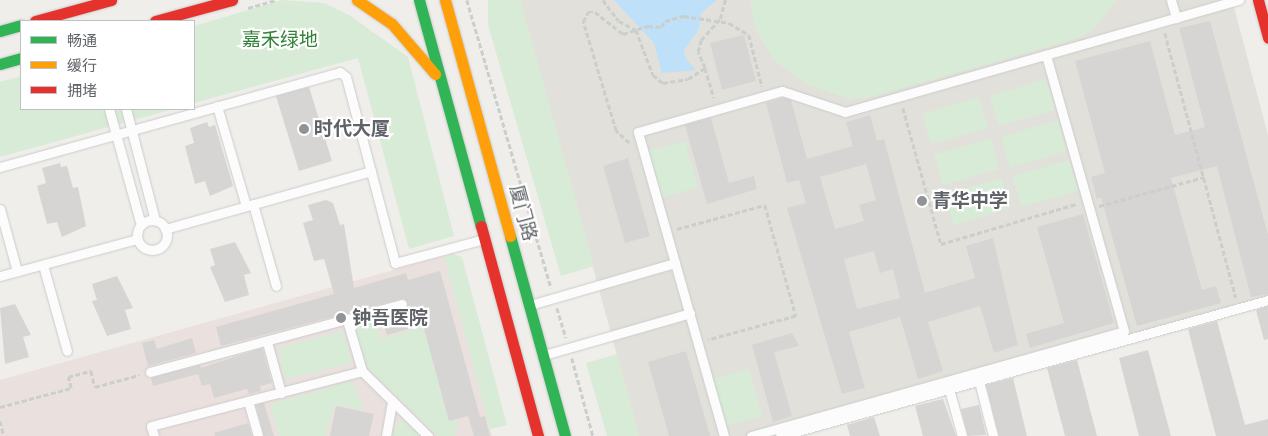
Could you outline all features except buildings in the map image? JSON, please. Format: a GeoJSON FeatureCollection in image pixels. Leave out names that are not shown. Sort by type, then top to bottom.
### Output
{"type":"FeatureCollection","features":[{"type":"Feature","properties":{"kind":"street"},"geometry":{"type":"LineString","coordinates":[[39,20],[84,4],[111,0]]}},
{"type":"Feature","properties":{"kind":"street"},"geometry":{"type":"LineString","coordinates":[[159,20],[232,0]]}},
{"type":"Feature","properties":{"kind":"street"},"geometry":{"type":"LineString","coordinates":[[357,0],[392,24],[442,82]]}},
{"type":"Feature","properties":{"kind":"street"},"geometry":{"type":"LineString","coordinates":[[419,0],[484,239],[534,435]]}},
{"type":"Feature","properties":{"kind":"street","name":"厦门路"},"geometry":{"type":"LineString","coordinates":[[446,0],[566,436]]}},
{"type":"Feature","properties":{"kind":"street"},"geometry":{"type":"LineString","coordinates":[[1258,0],[1268,38]]}},
{"type":"Feature","properties":{"kind":"street"},"geometry":{"type":"LineString","coordinates":[[462,11],[465,71]]}},
{"type":"Feature","properties":{"kind":"street"},"geometry":{"type":"LineString","coordinates":[[0,31],[20,25]]}},
{"type":"Feature","properties":{"kind":"street"},"geometry":{"type":"LineString","coordinates":[[0,64],[20,58]]}},
{"type":"Feature","properties":{"kind":"lane"},"geometry":{"type":"LineString","coordinates":[[1171,0],[1176,18]]}},
{"type":"Feature","properties":{"kind":"lane"},"geometry":{"type":"LineString","coordinates":[[724,436],[638,132],[764,96],[793,91],[845,112],[1239,0]]}},
{"type":"Feature","properties":{"kind":"lane"},"geometry":{"type":"LineString","coordinates":[[752,436],[1124,331],[1046,55]]}},
{"type":"Feature","properties":{"kind":"lane"},"geometry":{"type":"LineString","coordinates":[[0,167],[340,72],[346,77],[396,263],[484,239]]}},
{"type":"Feature","properties":{"kind":"lane"},"geometry":{"type":"LineString","coordinates":[[218,106],[276,286]]}},
{"type":"Feature","properties":{"kind":"lane"},"geometry":{"type":"LineString","coordinates":[[109,110],[141,225],[137,239]]}},
{"type":"Feature","properties":{"kind":"lane"},"geometry":{"type":"LineString","coordinates":[[126,110],[155,220],[166,229]]}},
{"type":"Feature","properties":{"kind":"lane"},"geometry":{"type":"LineString","coordinates":[[166,229],[371,171]]}},
{"type":"Feature","properties":{"kind":"lane"},"geometry":{"type":"LineString","coordinates":[[0,209],[17,271]]}},
{"type":"Feature","properties":{"kind":"lane"},"geometry":{"type":"LineString","coordinates":[[141,225],[155,220]]}},
{"type":"Feature","properties":{"kind":"lane"},"geometry":{"type":"LineString","coordinates":[[137,239],[148,250],[158,249],[165,242],[166,229]]}},
{"type":"Feature","properties":{"kind":"lane"},"geometry":{"type":"LineString","coordinates":[[0,276],[137,239]]}},
{"type":"Feature","properties":{"kind":"lane"},"geometry":{"type":"LineString","coordinates":[[530,305],[675,263]]}},
{"type":"Feature","properties":{"kind":"lane"},"geometry":{"type":"LineString","coordinates":[[43,265],[67,351]]}},
{"type":"Feature","properties":{"kind":"lane"},"geometry":{"type":"LineString","coordinates":[[780,436],[1268,300]]}},
{"type":"Feature","properties":{"kind":"lane"},"geometry":{"type":"LineString","coordinates":[[150,372],[267,342],[402,304]]}},
{"type":"Feature","properties":{"kind":"lane"},"geometry":{"type":"LineString","coordinates":[[544,355],[690,313]]}},
{"type":"Feature","properties":{"kind":"lane"},"geometry":{"type":"LineString","coordinates":[[347,320],[362,371],[428,436]]}},
{"type":"Feature","properties":{"kind":"lane"},"geometry":{"type":"LineString","coordinates":[[267,342],[281,392]]}},
{"type":"Feature","properties":{"kind":"lane"},"geometry":{"type":"LineString","coordinates":[[154,436],[151,426],[362,371]]}},
{"type":"Feature","properties":{"kind":"lane"},"geometry":{"type":"LineString","coordinates":[[979,381],[993,436]]}},
{"type":"Feature","properties":{"kind":"lane"},"geometry":{"type":"LineString","coordinates":[[949,389],[962,436]]}},
{"type":"Feature","properties":{"kind":"lane"},"geometry":{"type":"LineString","coordinates":[[248,401],[258,436]]}},
{"type":"Feature","properties":{"kind":"lane"},"geometry":{"type":"LineString","coordinates":[[386,436],[392,401]]}},
{"type":"Feature","properties":{"kind":"path"},"geometry":{"type":"LineString","coordinates":[[467,0],[593,436]]}},
{"type":"Feature","properties":{"kind":"path"},"geometry":{"type":"LineString","coordinates":[[603,0],[619,21],[638,30],[652,61],[653,75],[663,83],[688,79],[705,68]]}},
{"type":"Feature","properties":{"kind":"path"},"geometry":{"type":"LineString","coordinates":[[717,110],[705,68],[698,52],[701,40],[720,19],[725,0]]}},
{"type":"Feature","properties":{"kind":"path"},"geometry":{"type":"LineString","coordinates":[[644,155],[634,158],[628,142],[616,132],[583,22],[588,12],[595,12],[623,34],[638,30],[655,29],[684,16],[720,19],[749,35],[764,96]]}},
{"type":"Feature","properties":{"kind":"path"},"geometry":{"type":"LineString","coordinates":[[1162,22],[1237,302]]}},
{"type":"Feature","properties":{"kind":"path"},"geometry":{"type":"LineString","coordinates":[[900,96],[941,244],[1088,204],[1204,177]]}},
{"type":"Feature","properties":{"kind":"path"},"geometry":{"type":"LineString","coordinates":[[666,232],[765,205],[796,316],[698,343]]}},
{"type":"Feature","properties":{"kind":"path"},"geometry":{"type":"LineString","coordinates":[[0,407],[71,388],[68,377],[91,371],[95,387],[150,372]]}},
{"type":"Feature","properties":{"kind":"path"},"geometry":{"type":"LineString","coordinates":[[0,421],[4,436]]}},
{"type":"Feature","properties":{"kind":"shaded area","name":"青华中学"},"geometry":{"type":"Polygon","coordinates":[[[520,0],[1232,0],[1268,135],[1268,302],[790,436],[639,436],[520,0]]]}},
{"type":"Feature","properties":{"kind":"shaded area","name":"钟吾医院"},"geometry":{"type":"Polygon","coordinates":[[[444,256],[492,436],[0,436],[0,380],[444,256]]]}},
{"type":"Feature","properties":{"kind":"green space","name":"嘉禾绿地"},"geometry":{"type":"Polygon","coordinates":[[[282,0],[324,3],[349,15],[408,57],[454,236],[409,249],[358,58],[195,103],[195,26],[282,0]]]}},
{"type":"Feature","properties":{"kind":"green space"},"geometry":{"type":"Polygon","coordinates":[[[488,0],[520,0],[594,266],[561,276],[488,25],[488,0]]]}},
{"type":"Feature","properties":{"kind":"green space"},"geometry":{"type":"Polygon","coordinates":[[[750,0],[1116,0],[1096,27],[1082,37],[867,98],[848,99],[804,83],[774,60],[755,28],[750,0]]]}},
{"type":"Feature","properties":{"kind":"green space"},"geometry":{"type":"Polygon","coordinates":[[[20,76],[20,110],[170,110],[0,157],[0,82],[20,76]]]}},
{"type":"Feature","properties":{"kind":"green space"},"geometry":{"type":"Polygon","coordinates":[[[1046,79],[1055,110],[999,126],[990,96],[1046,79]]]}},
{"type":"Feature","properties":{"kind":"green space"},"geometry":{"type":"Polygon","coordinates":[[[979,97],[988,128],[931,144],[922,114],[979,97]]]}},
{"type":"Feature","properties":{"kind":"green space"},"geometry":{"type":"Polygon","coordinates":[[[1058,120],[1067,151],[1010,168],[1001,137],[1058,120]]]}},
{"type":"Feature","properties":{"kind":"green space"},"geometry":{"type":"Polygon","coordinates":[[[991,138],[999,169],[943,185],[934,155],[991,138]]]}},
{"type":"Feature","properties":{"kind":"green space"},"geometry":{"type":"Polygon","coordinates":[[[685,141],[698,187],[661,198],[648,151],[685,141]]]}},
{"type":"Feature","properties":{"kind":"green space"},"geometry":{"type":"Polygon","coordinates":[[[1069,160],[1078,191],[1021,207],[1013,176],[1069,160]]]}},
{"type":"Feature","properties":{"kind":"green space"},"geometry":{"type":"Polygon","coordinates":[[[1002,178],[1010,208],[954,225],[945,194],[1002,178]]]}},
{"type":"Feature","properties":{"kind":"green space"},"geometry":{"type":"Polygon","coordinates":[[[453,254],[462,257],[507,425],[490,429],[444,256],[453,254]]]}},
{"type":"Feature","properties":{"kind":"green space"},"geometry":{"type":"Polygon","coordinates":[[[419,310],[449,421],[459,418],[455,436],[437,436],[368,368],[354,325],[374,318],[381,339],[413,330],[408,313],[419,310]]]}},
{"type":"Feature","properties":{"kind":"green space"},"geometry":{"type":"Polygon","coordinates":[[[343,331],[352,363],[284,380],[278,348],[343,331]]]}},
{"type":"Feature","properties":{"kind":"green space"},"geometry":{"type":"Polygon","coordinates":[[[617,354],[639,436],[607,436],[586,363],[617,354]]]}},
{"type":"Feature","properties":{"kind":"green space"},"geometry":{"type":"Polygon","coordinates":[[[749,369],[762,416],[725,426],[712,379],[749,369]]]}},
{"type":"Feature","properties":{"kind":"green space"},"geometry":{"type":"Polygon","coordinates":[[[352,381],[364,410],[335,404],[326,436],[279,436],[270,404],[352,381]]]}},
{"type":"Feature","properties":{"kind":"green space"},"geometry":{"type":"Polygon","coordinates":[[[399,421],[403,421],[420,436],[391,436],[399,421]]]}},
{"type":"Feature","properties":{"kind":"water"},"geometry":{"type":"Polygon","coordinates":[[[614,0],[717,0],[701,13],[699,29],[684,50],[686,59],[696,70],[662,73],[654,43],[614,0]]]}},
{"type":"Feature","properties":{"kind":"traffic: fast"},"geometry":{"type":"LineString","coordinates":[[419,0],[481,226]]}},
{"type":"Feature","properties":{"kind":"traffic: fast"},"geometry":{"type":"LineString","coordinates":[[0,31],[20,25]]}},
{"type":"Feature","properties":{"kind":"traffic: fast"},"geometry":{"type":"LineString","coordinates":[[0,64],[20,58]]}},
{"type":"Feature","properties":{"kind":"traffic: fast"},"geometry":{"type":"LineString","coordinates":[[510,236],[565,436]]}},
{"type":"Feature","properties":{"kind":"traffic: slow"},"geometry":{"type":"LineString","coordinates":[[357,0],[392,24],[435,74]]}},
{"type":"Feature","properties":{"kind":"traffic: slow"},"geometry":{"type":"LineString","coordinates":[[445,0],[510,236]]}},
{"type":"Feature","properties":{"kind":"traffic: jam"},"geometry":{"type":"LineString","coordinates":[[39,20],[111,0]]}},
{"type":"Feature","properties":{"kind":"traffic: jam"},"geometry":{"type":"LineString","coordinates":[[159,20],[232,0]]}},
{"type":"Feature","properties":{"kind":"traffic: jam"},"geometry":{"type":"LineString","coordinates":[[1258,0],[1268,38]]}},
{"type":"Feature","properties":{"kind":"traffic: jam"},"geometry":{"type":"LineString","coordinates":[[481,226],[538,436]]}},
{"type":"Feature","properties":{"kind":"place","name":"时代大厦"},"geometry":{"type":"Point","coordinates":[304,129]}},
{"type":"Feature","properties":{"kind":"place","name":"青华中学"},"geometry":{"type":"Point","coordinates":[922,201]}},
{"type":"Feature","properties":{"kind":"place","name":"钟吾医院"},"geometry":{"type":"Point","coordinates":[341,318]}}]}
